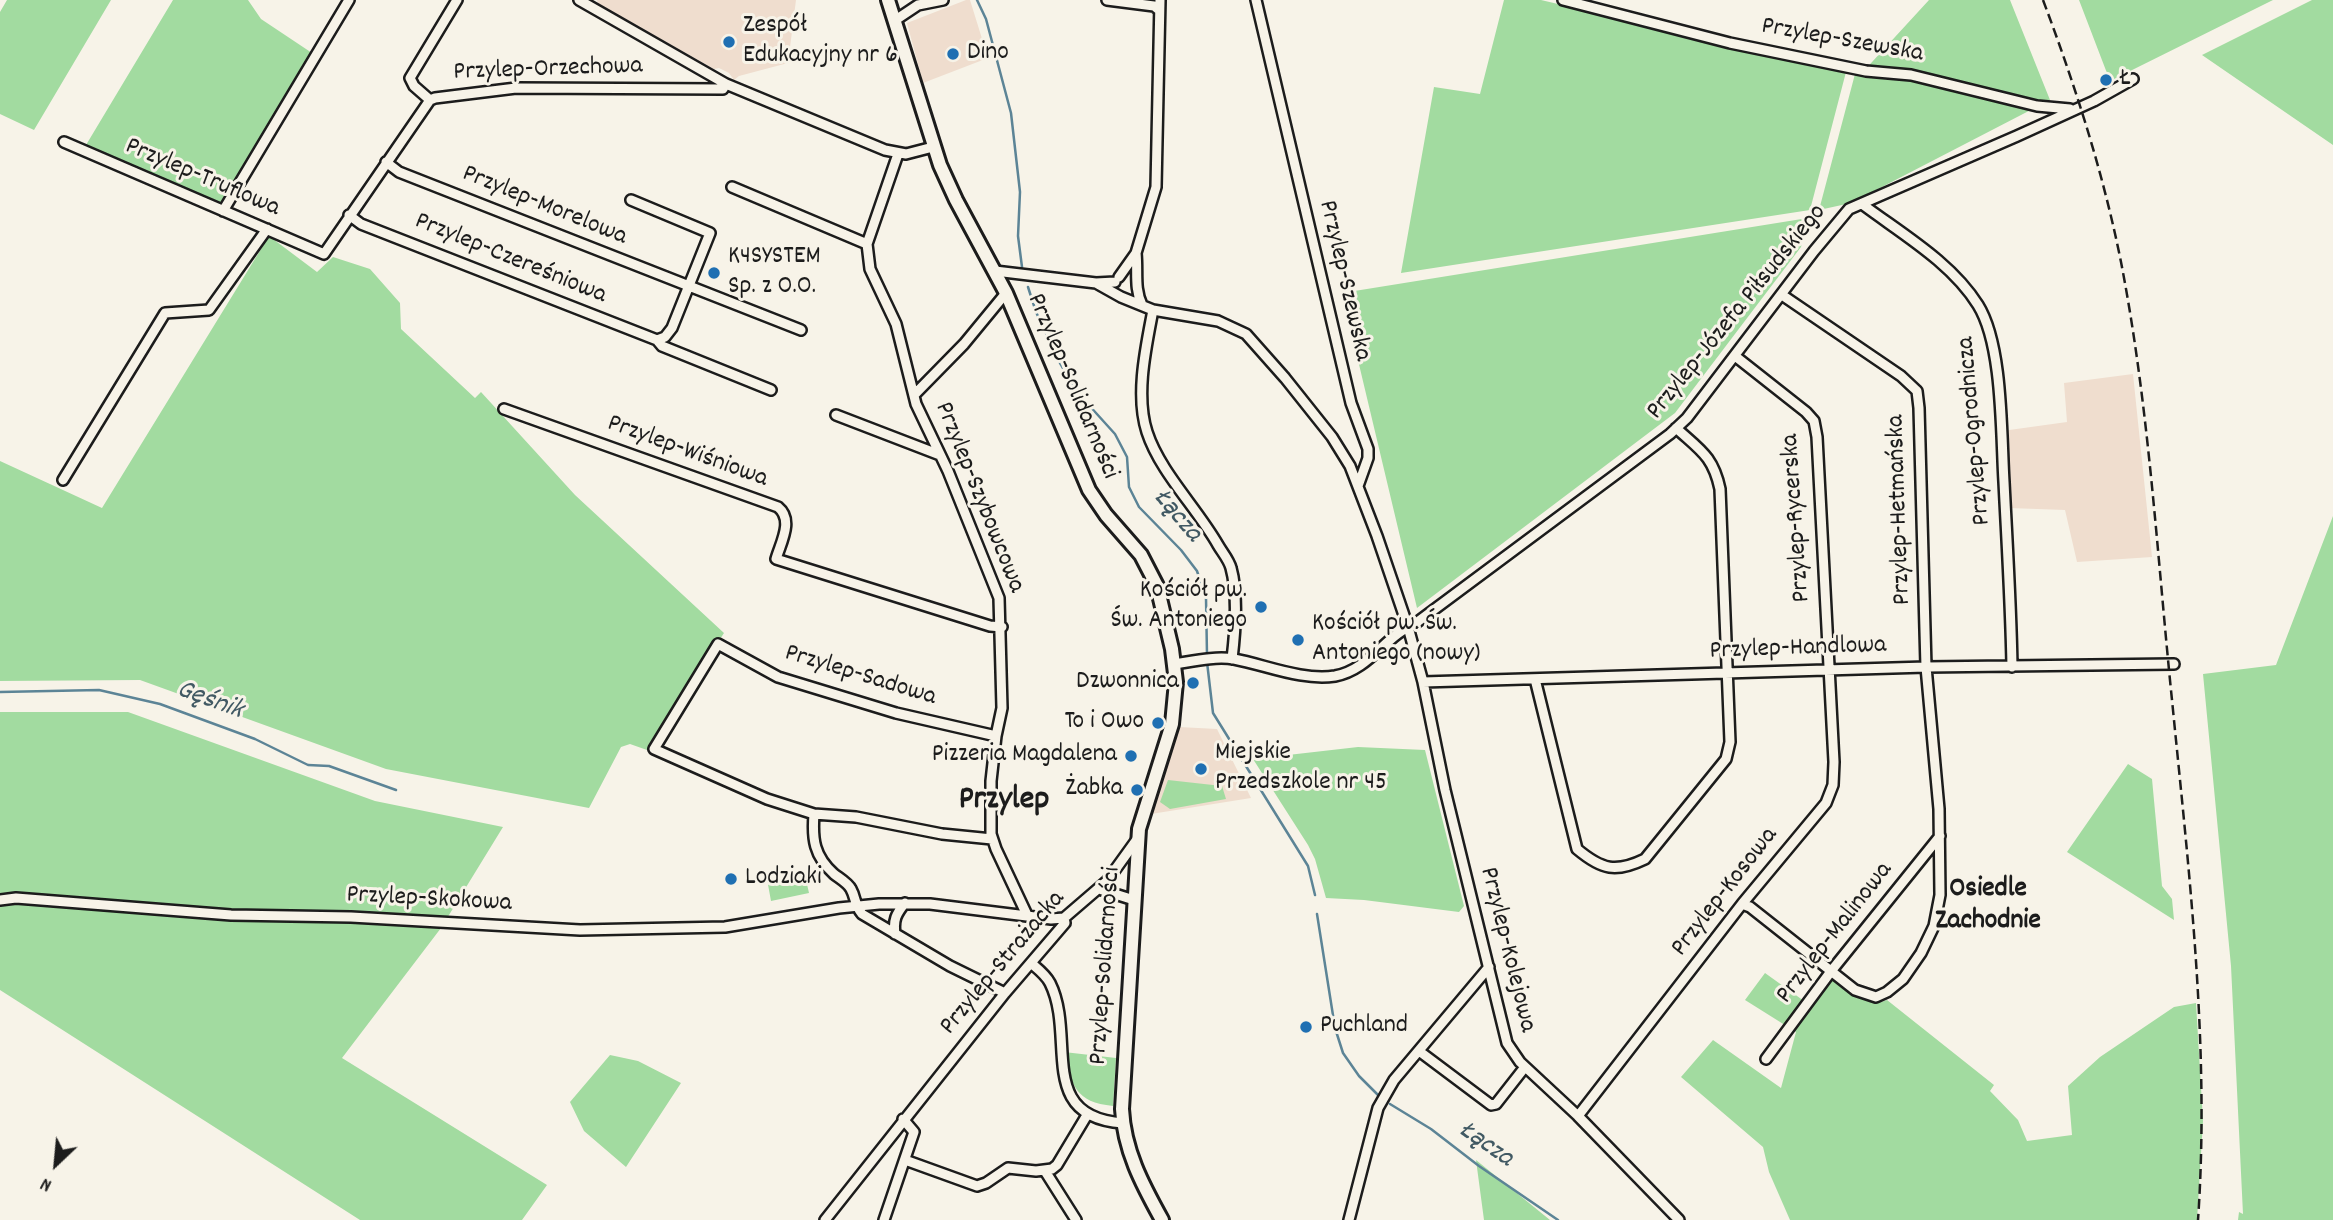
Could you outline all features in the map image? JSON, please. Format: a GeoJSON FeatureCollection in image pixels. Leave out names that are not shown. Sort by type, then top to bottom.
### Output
{"type":"FeatureCollection","features":[{"type":"Feature","properties":{"kind":"main road","name":"Przylep-Solidarności"},"geometry":{"type":"LineString","coordinates":[[888,0],[933,146],[956,200],[1006,293],[1089,490],[1106,515],[1141,555],[1157,586],[1175,664],[1175,710],[1145,805],[1138,838],[1123,1084],[1123,1123],[1131,1158],[1162,1220]]}},
{"type":"Feature","properties":{"kind":"street"},"geometry":{"type":"LineString","coordinates":[[223,211],[349,0]]}},
{"type":"Feature","properties":{"kind":"street"},"geometry":{"type":"LineString","coordinates":[[430,100],[410,79],[457,0]]}},
{"type":"Feature","properties":{"kind":"street"},"geometry":{"type":"LineString","coordinates":[[579,0],[726,84],[898,154],[933,146]]}},
{"type":"Feature","properties":{"kind":"street"},"geometry":{"type":"LineString","coordinates":[[894,20],[918,2],[943,0]]}},
{"type":"Feature","properties":{"kind":"street"},"geometry":{"type":"LineString","coordinates":[[1107,0],[1160,5],[1156,187],[1136,253],[1117,284],[1121,297],[1131,295]]}},
{"type":"Feature","properties":{"kind":"street","name":"Przylep-Szewska"},"geometry":{"type":"LineString","coordinates":[[1256,0],[1350,403],[1368,449],[1368,458],[1358,486]]}},
{"type":"Feature","properties":{"kind":"street","name":"Przylep-Szewska"},"geometry":{"type":"LineString","coordinates":[[1563,0],[1730,43],[1866,71],[1911,75],[2037,106],[2075,109]]}},
{"type":"Feature","properties":{"kind":"street","name":"Przylep-Józefa Piłsudskiego"},"geometry":{"type":"LineString","coordinates":[[1175,664],[1232,659],[1296,673],[1336,676],[1354,669],[1687,418],[1849,209],[2075,109],[2133,79]]}},
{"type":"Feature","properties":{"kind":"street","name":"Przylep-Orzechowa"},"geometry":{"type":"LineString","coordinates":[[324,254],[430,100],[440,96],[504,89],[723,89],[726,84]]}},
{"type":"Feature","properties":{"kind":"street","name":"Przylep-Truflowa"},"geometry":{"type":"LineString","coordinates":[[64,142],[324,254]]}},
{"type":"Feature","properties":{"kind":"street"},"geometry":{"type":"LineString","coordinates":[[898,154],[867,244],[870,269],[896,324],[914,395]]}},
{"type":"Feature","properties":{"kind":"street","name":"Przylep-Morelowa"},"geometry":{"type":"LineString","coordinates":[[387,163],[399,172],[802,330]]}},
{"type":"Feature","properties":{"kind":"street"},"geometry":{"type":"LineString","coordinates":[[732,187],[867,244]]}},
{"type":"Feature","properties":{"kind":"street"},"geometry":{"type":"LineString","coordinates":[[631,200],[710,233],[672,328],[665,337],[657,340]]}},
{"type":"Feature","properties":{"kind":"street","name":"Przylep-Ogrodnicza"},"geometry":{"type":"LineString","coordinates":[[1862,204],[1939,262],[1977,303],[1987,322],[1994,347],[2000,419],[2012,667]]}},
{"type":"Feature","properties":{"kind":"street","name":"Przylep-Czereśniowa"},"geometry":{"type":"LineString","coordinates":[[349,215],[361,224],[657,340],[662,346],[771,390]]}},
{"type":"Feature","properties":{"kind":"street"},"geometry":{"type":"LineString","coordinates":[[63,480],[165,313],[209,310],[267,229]]}},
{"type":"Feature","properties":{"kind":"street"},"geometry":{"type":"LineString","coordinates":[[1131,295],[1138,272],[1136,253]]}},
{"type":"Feature","properties":{"kind":"street"},"geometry":{"type":"LineString","coordinates":[[995,271],[1096,284],[1117,284],[1130,276],[1135,281]]}},
{"type":"Feature","properties":{"kind":"street","name":"Przylep-Szybowcowa"},"geometry":{"type":"LineString","coordinates":[[1006,293],[964,344],[914,395],[996,589],[1002,611],[1002,708],[990,781],[992,839],[1027,915]]}},
{"type":"Feature","properties":{"kind":"street"},"geometry":{"type":"LineString","coordinates":[[1131,295],[1142,306],[1153,310],[1219,321],[1236,328],[1246,334],[1262,351],[1332,437],[1350,466],[1408,627]]}},
{"type":"Feature","properties":{"kind":"street","name":"Przylep-Hetmańska"},"geometry":{"type":"LineString","coordinates":[[1782,295],[1900,376],[1917,391],[1927,667]]}},
{"type":"Feature","properties":{"kind":"street"},"geometry":{"type":"LineString","coordinates":[[1153,310],[1143,379],[1147,430],[1157,454],[1208,528],[1231,568],[1236,625],[1232,659]]}},
{"type":"Feature","properties":{"kind":"street","name":"Przylep-Rycerska"},"geometry":{"type":"LineString","coordinates":[[1735,356],[1814,421],[1829,671]]}},
{"type":"Feature","properties":{"kind":"street","name":"Przylep-Wiśniowa"},"geometry":{"type":"LineString","coordinates":[[504,409],[778,507],[785,513],[787,522],[776,559],[990,626],[1002,626]]}},
{"type":"Feature","properties":{"kind":"street"},"geometry":{"type":"LineString","coordinates":[[836,415],[940,455]]}},
{"type":"Feature","properties":{"kind":"street"},"geometry":{"type":"LineString","coordinates":[[1535,679],[1577,849],[1592,862],[1610,868],[1629,867],[1645,859],[1726,759],[1730,742],[1720,489],[1717,472],[1708,456],[1676,428]]}},
{"type":"Feature","properties":{"kind":"street","name":"Przylep-Kolejowa"},"geometry":{"type":"LineString","coordinates":[[1408,627],[1507,1043],[1525,1067],[1578,1116],[1679,1220]]}},
{"type":"Feature","properties":{"kind":"street","name":"Przylep-Sadowa"},"geometry":{"type":"LineString","coordinates":[[814,814],[767,799],[654,749],[718,644],[778,677],[896,713],[996,736]]}},
{"type":"Feature","properties":{"kind":"street","name":"Przylep-Handlowa"},"geometry":{"type":"LineString","coordinates":[[1423,682],[1927,667],[2174,664]]}},
{"type":"Feature","properties":{"kind":"street"},"geometry":{"type":"LineString","coordinates":[[1742,904],[1750,907],[1855,990],[1876,997],[1903,979],[1921,953],[1934,926],[1940,895],[1941,836],[1927,667]]}},
{"type":"Feature","properties":{"kind":"street","name":"Przylep-Kosowa"},"geometry":{"type":"LineString","coordinates":[[1578,1116],[1742,904],[1826,803],[1833,785],[1829,671]]}},
{"type":"Feature","properties":{"kind":"street"},"geometry":{"type":"LineString","coordinates":[[992,839],[943,834],[856,817],[814,814],[812,836],[817,853],[827,868],[850,888],[855,905],[862,914],[950,966],[1005,993]]}},
{"type":"Feature","properties":{"kind":"street","name":"Przylep-Malinowa"},"geometry":{"type":"LineString","coordinates":[[1766,1059],[1832,970],[1941,836]]}},
{"type":"Feature","properties":{"kind":"street","name":"Przylep-Strażacka"},"geometry":{"type":"LineString","coordinates":[[825,1220],[903,1119],[1065,923],[1065,918],[1099,890],[1138,838]]}},
{"type":"Feature","properties":{"kind":"street"},"geometry":{"type":"LineString","coordinates":[[1099,890],[1134,900]]}},
{"type":"Feature","properties":{"kind":"street","name":"Przylep-Skokowa"},"geometry":{"type":"LineString","coordinates":[[0,900],[16,898],[231,915],[351,917],[580,930],[724,927],[855,905],[905,903],[1065,918]]}},
{"type":"Feature","properties":{"kind":"street"},"geometry":{"type":"LineString","coordinates":[[895,934],[894,921],[905,903]]}},
{"type":"Feature","properties":{"kind":"street"},"geometry":{"type":"LineString","coordinates":[[1040,917],[1055,935]]}},
{"type":"Feature","properties":{"kind":"street","name":"Przylep-Solidarności"},"geometry":{"type":"LineString","coordinates":[[1031,963],[1045,976],[1052,989],[1069,1094],[1087,1115]]}},
{"type":"Feature","properties":{"kind":"street"},"geometry":{"type":"LineString","coordinates":[[1349,1220],[1378,1108],[1394,1080],[1489,967]]}},
{"type":"Feature","properties":{"kind":"street"},"geometry":{"type":"LineString","coordinates":[[1419,1051],[1491,1105],[1496,1104],[1525,1067]]}},
{"type":"Feature","properties":{"kind":"street"},"geometry":{"type":"LineString","coordinates":[[905,1160],[977,1186],[1008,1168],[1045,1171],[1057,1165],[1087,1115],[1123,1123]]}},
{"type":"Feature","properties":{"kind":"street"},"geometry":{"type":"LineString","coordinates":[[884,1220],[914,1132],[903,1119]]}},
{"type":"Feature","properties":{"kind":"street"},"geometry":{"type":"LineString","coordinates":[[1045,1171],[1076,1220]]}},
{"type":"Feature","properties":{"kind":"shaded area","name":"Zespół Edukacyjny nr 6"},"geometry":{"type":"Polygon","coordinates":[[[597,0],[796,0],[788,63],[739,76],[734,80],[729,73],[719,68],[714,69],[598,4],[597,0]]]}},
{"type":"Feature","properties":{"kind":"shaded area"},"geometry":{"type":"Polygon","coordinates":[[[970,0],[988,58],[923,83],[907,23],[970,0]]]}},
{"type":"Feature","properties":{"kind":"shaded area"},"geometry":{"type":"Polygon","coordinates":[[[2133,374],[2152,557],[2077,562],[2065,510],[2009,508],[2002,431],[2067,422],[2064,383],[2133,374]]]}},
{"type":"Feature","properties":{"kind":"shaded area","name":"Miejskie Przedszkole nr 45"},"geometry":{"type":"Polygon","coordinates":[[[1179,727],[1217,729],[1251,798],[1151,814],[1179,727]]]}},
{"type":"Feature","properties":{"kind":"green space"},"geometry":{"type":"Polygon","coordinates":[[[7,0],[111,0],[34,130],[0,114],[0,12],[7,0]]]}},
{"type":"Feature","properties":{"kind":"green space"},"geometry":{"type":"Polygon","coordinates":[[[173,0],[248,0],[261,19],[312,53],[219,207],[83,150],[173,0]]]}},
{"type":"Feature","properties":{"kind":"green space"},"geometry":{"type":"Polygon","coordinates":[[[1504,0],[1541,0],[1846,72],[1810,210],[1401,273],[1434,87],[1480,94],[1504,0]]]}},
{"type":"Feature","properties":{"kind":"green space"},"geometry":{"type":"Polygon","coordinates":[[[1929,0],[2010,0],[2050,100],[1851,203],[1819,210],[1855,74],[1861,74],[1929,0]]]}},
{"type":"Feature","properties":{"kind":"green space"},"geometry":{"type":"Polygon","coordinates":[[[2079,0],[2273,0],[2110,81],[2079,0]]]}},
{"type":"Feature","properties":{"kind":"green space"},"geometry":{"type":"Polygon","coordinates":[[[2312,0],[2333,0],[2333,145],[2202,55],[2312,0]]]}},
{"type":"Feature","properties":{"kind":"green space"},"geometry":{"type":"Polygon","coordinates":[[[1808,218],[1801,247],[1675,413],[1417,608],[1342,293],[1808,218]]]}},
{"type":"Feature","properties":{"kind":"green space"},"geometry":{"type":"Polygon","coordinates":[[[269,236],[317,272],[333,257],[370,269],[400,303],[401,329],[475,398],[481,392],[575,495],[724,633],[647,750],[630,744],[621,747],[589,808],[386,769],[140,680],[0,681],[0,461],[102,508],[269,236]]]}},
{"type":"Feature","properties":{"kind":"green space"},"geometry":{"type":"Polygon","coordinates":[[[2333,516],[2333,1220],[2238,1220],[2239,1212],[2243,1214],[2231,966],[2203,674],[2276,665],[2333,516]]]}},
{"type":"Feature","properties":{"kind":"green space"},"geometry":{"type":"Polygon","coordinates":[[[0,712],[128,712],[375,801],[503,827],[441,928],[342,1058],[547,1185],[522,1220],[360,1220],[0,990],[0,712]]]}},
{"type":"Feature","properties":{"kind":"green space"},"geometry":{"type":"Polygon","coordinates":[[[1358,747],[1425,750],[1464,906],[1459,912],[1326,898],[1315,859],[1308,845],[1253,759],[1358,747]]]}},
{"type":"Feature","properties":{"kind":"green space"},"geometry":{"type":"Polygon","coordinates":[[[2128,764],[2152,779],[2162,886],[2172,899],[2174,920],[2067,852],[2128,764]]]}},
{"type":"Feature","properties":{"kind":"green space"},"geometry":{"type":"Polygon","coordinates":[[[1168,780],[1222,786],[1226,799],[1170,809],[1160,802],[1168,780]]]}},
{"type":"Feature","properties":{"kind":"green space"},"geometry":{"type":"Polygon","coordinates":[[[804,871],[809,893],[771,901],[767,879],[804,871]]]}},
{"type":"Feature","properties":{"kind":"green space"},"geometry":{"type":"Polygon","coordinates":[[[1765,973],[1811,1006],[1832,976],[1864,1000],[1887,1000],[1994,1085],[1990,1091],[2018,1120],[2027,1141],[2072,1135],[2068,1086],[2100,1057],[2174,1007],[2196,1003],[2203,1121],[2197,1220],[1790,1220],[1769,1172],[1763,1147],[1681,1077],[1713,1040],[1781,1088],[1796,1032],[1745,1000],[1765,973]]]}},
{"type":"Feature","properties":{"kind":"green space"},"geometry":{"type":"Polygon","coordinates":[[[1064,1052],[1116,1058],[1113,1106],[1090,1101],[1077,1090],[1064,1052]]]}},
{"type":"Feature","properties":{"kind":"green space"},"geometry":{"type":"Polygon","coordinates":[[[610,1055],[638,1061],[681,1083],[626,1167],[584,1131],[570,1102],[610,1055]]]}},
{"type":"Feature","properties":{"kind":"green space"},"geometry":{"type":"Polygon","coordinates":[[[1476,1160],[1550,1220],[1484,1220],[1476,1160]]]}},
{"type":"Feature","properties":{"kind":"waterway","name":"Łącza"},"geometry":{"type":"LineString","coordinates":[[977,0],[986,19],[1011,113],[1020,192],[1018,236],[1022,267]]}},
{"type":"Feature","properties":{"kind":"waterway","name":"Łącza"},"geometry":{"type":"LineString","coordinates":[[1028,287],[1036,312],[1060,363],[1077,392],[1115,434],[1127,457],[1129,487],[1139,507],[1181,550],[1197,571],[1206,598],[1207,655]]}},
{"type":"Feature","properties":{"kind":"waterway","name":"Łącza"},"geometry":{"type":"LineString","coordinates":[[1207,662],[1213,713],[1308,866],[1315,895]]}},
{"type":"Feature","properties":{"kind":"waterway","name":"Gęśnik"},"geometry":{"type":"LineString","coordinates":[[0,692],[99,690],[160,704],[255,739],[308,765],[329,766],[396,790]]}},
{"type":"Feature","properties":{"kind":"waterway","name":"Łącza"},"geometry":{"type":"LineString","coordinates":[[1317,914],[1335,1028],[1343,1053],[1359,1076],[1379,1096]]}},
{"type":"Feature","properties":{"kind":"waterway","name":"Łącza"},"geometry":{"type":"LineString","coordinates":[[1390,1104],[1431,1129],[1479,1166],[1558,1220]]}},
{"type":"Feature","properties":{"kind":"railway"},"geometry":{"type":"LineString","coordinates":[[2043,0],[2077,97],[2106,195],[2121,262],[2139,371],[2196,960],[2201,1090],[2198,1220]]}},
{"type":"Feature","properties":{"kind":"place","name":"Zespół Edukacyjny nr 6"},"geometry":{"type":"Point","coordinates":[729,42]}},
{"type":"Feature","properties":{"kind":"place","name":"Dino"},"geometry":{"type":"Point","coordinates":[953,54]}},
{"type":"Feature","properties":{"kind":"place","name":"Ł"},"geometry":{"type":"Point","coordinates":[2106,80]}},
{"type":"Feature","properties":{"kind":"place","name":"K4SYSTEM Sp. z O.O."},"geometry":{"type":"Point","coordinates":[714,273]}},
{"type":"Feature","properties":{"kind":"place","name":"Kościół pw. Św. Antoniego"},"geometry":{"type":"Point","coordinates":[1261,607]}},
{"type":"Feature","properties":{"kind":"place","name":"Kościół pw. Św. Antoniego (nowy)"},"geometry":{"type":"Point","coordinates":[1298,640]}},
{"type":"Feature","properties":{"kind":"place","name":"Dzwonnica"},"geometry":{"type":"Point","coordinates":[1193,683]}},
{"type":"Feature","properties":{"kind":"place","name":"To i Owo"},"geometry":{"type":"Point","coordinates":[1158,723]}},
{"type":"Feature","properties":{"kind":"place","name":"Pizzeria Magdalena"},"geometry":{"type":"Point","coordinates":[1131,756]}},
{"type":"Feature","properties":{"kind":"place","name":"Miejskie Przedszkole nr 45"},"geometry":{"type":"Point","coordinates":[1201,769]}},
{"type":"Feature","properties":{"kind":"place","name":"Żabka"},"geometry":{"type":"Point","coordinates":[1137,790]}},
{"type":"Feature","properties":{"kind":"place","name":"Lodziaki"},"geometry":{"type":"Point","coordinates":[731,879]}},
{"type":"Feature","properties":{"kind":"place","name":"Puchland"},"geometry":{"type":"Point","coordinates":[1306,1027]}},
{"type":"Feature","properties":{"kind":"district","name":"Przylep"},"geometry":{"type":"Point","coordinates":[1004,802]}},
{"type":"Feature","properties":{"kind":"district","name":"Osiedle Zachodnie"},"geometry":{"type":"Point","coordinates":[1988,907]}}]}
